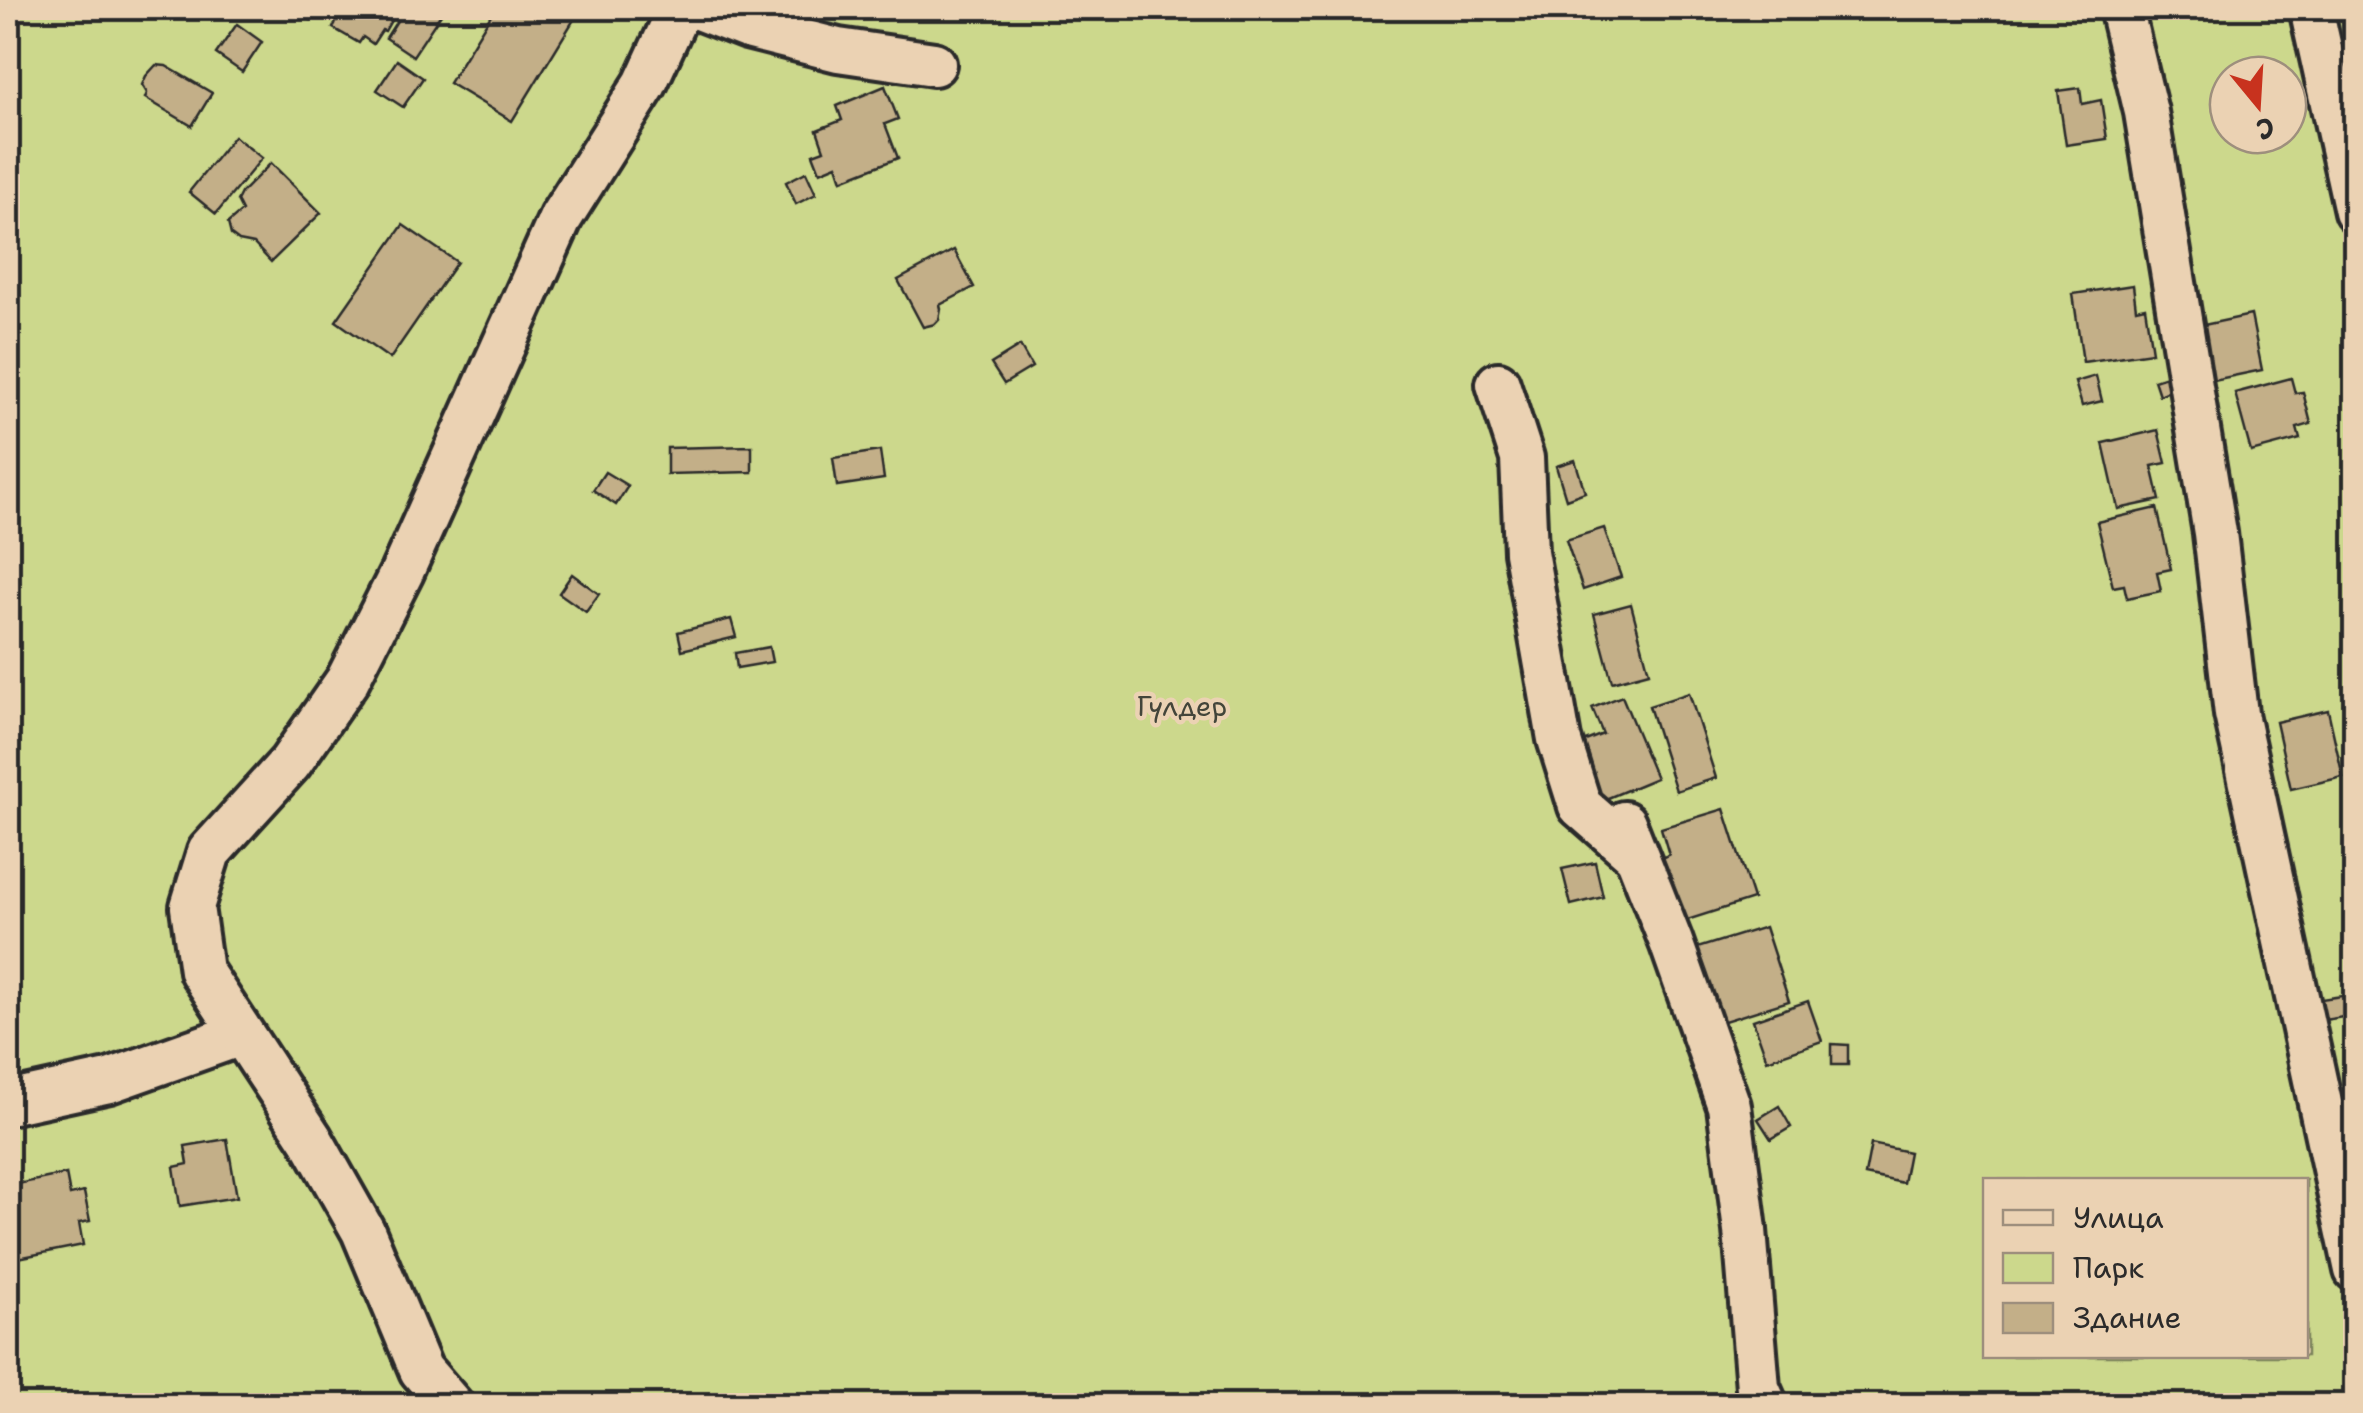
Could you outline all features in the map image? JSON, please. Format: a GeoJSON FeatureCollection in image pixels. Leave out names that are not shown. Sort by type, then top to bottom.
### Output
{"type":"FeatureCollection","features":[{"type":"Feature","properties":{"kind":"street"},"geometry":{"type":"LineString","coordinates":[[452,1406],[421,1370],[362,1231],[312,1140],[201,971],[192,908],[209,852],[290,763],[347,680],[402,572],[562,217],[645,84],[680,8]]}},
{"type":"Feature","properties":{"kind":"street"},"geometry":{"type":"LineString","coordinates":[[698,8],[747,27],[838,50],[934,64]]}},
{"type":"Feature","properties":{"kind":"street"},"geometry":{"type":"LineString","coordinates":[[2122,8],[2146,112],[2209,496],[2236,714],[2356,1270]]}},
{"type":"Feature","properties":{"kind":"street"},"geometry":{"type":"LineString","coordinates":[[2312,8],[2356,211]]}},
{"type":"Feature","properties":{"kind":"street"},"geometry":{"type":"LineString","coordinates":[[1498,384],[1522,458],[1526,552],[1558,739],[1580,806],[1630,839],[1729,1106],[1745,1230],[1758,1388],[1766,1406]]}},
{"type":"Feature","properties":{"kind":"street"},"geometry":{"type":"LineString","coordinates":[[8,1103],[109,1081],[241,1034]]}},
{"type":"Feature","properties":{"kind":"green space","name":"Гүлдер"},"geometry":{"type":"Polygon","coordinates":[[[8,8],[2355,8],[2355,1405],[8,1405],[8,8]]]}},
{"type":"Feature","properties":{"kind":"building"},"geometry":{"type":"Polygon","coordinates":[[[303,8],[398,8],[373,44],[363,37],[359,43],[333,28],[337,20],[323,12],[311,20],[300,12],[303,8]]]}},
{"type":"Feature","properties":{"kind":"building"},"geometry":{"type":"Polygon","coordinates":[[[405,8],[445,8],[413,56],[386,38],[405,8]]]}},
{"type":"Feature","properties":{"kind":"building"},"geometry":{"type":"Polygon","coordinates":[[[495,8],[581,8],[512,121],[449,83],[495,8]]]}},
{"type":"Feature","properties":{"kind":"building"},"geometry":{"type":"Polygon","coordinates":[[[237,24],[262,42],[242,72],[216,54],[237,24]]]}},
{"type":"Feature","properties":{"kind":"building"},"geometry":{"type":"Polygon","coordinates":[[[397,60],[423,78],[403,107],[377,90],[397,60]]]}},
{"type":"Feature","properties":{"kind":"building"},"geometry":{"type":"Polygon","coordinates":[[[156,65],[166,66],[212,93],[192,126],[145,98],[147,93],[142,85],[156,65]]]}},
{"type":"Feature","properties":{"kind":"building"},"geometry":{"type":"Polygon","coordinates":[[[885,86],[898,119],[885,124],[898,158],[842,180],[837,165],[820,172],[813,154],[824,150],[817,130],[842,120],[837,106],[885,86]]]}},
{"type":"Feature","properties":{"kind":"building"},"geometry":{"type":"Polygon","coordinates":[[[2080,88],[2082,104],[2101,100],[2107,139],[2066,145],[2058,91],[2080,88]]]}},
{"type":"Feature","properties":{"kind":"building"},"geometry":{"type":"Polygon","coordinates":[[[234,136],[262,158],[216,214],[189,192],[234,136]]]}},
{"type":"Feature","properties":{"kind":"building"},"geometry":{"type":"Polygon","coordinates":[[[271,163],[321,213],[271,262],[254,244],[231,235],[228,223],[242,211],[237,201],[241,193],[271,163]]]}},
{"type":"Feature","properties":{"kind":"building"},"geometry":{"type":"Polygon","coordinates":[[[806,172],[816,194],[796,204],[786,182],[806,172]]]}},
{"type":"Feature","properties":{"kind":"building"},"geometry":{"type":"Polygon","coordinates":[[[403,225],[457,262],[390,359],[336,321],[403,225]]]}},
{"type":"Feature","properties":{"kind":"building"},"geometry":{"type":"Polygon","coordinates":[[[954,250],[974,287],[940,305],[939,320],[923,327],[898,280],[954,250]]]}},
{"type":"Feature","properties":{"kind":"building"},"geometry":{"type":"Polygon","coordinates":[[[2133,285],[2136,309],[2145,307],[2152,352],[2083,362],[2073,294],[2133,285]]]}},
{"type":"Feature","properties":{"kind":"building"},"geometry":{"type":"Polygon","coordinates":[[[2251,315],[2262,370],[2204,382],[2199,326],[2251,315]]]}},
{"type":"Feature","properties":{"kind":"building"},"geometry":{"type":"Polygon","coordinates":[[[1020,346],[1032,367],[1004,384],[991,364],[1020,346]]]}},
{"type":"Feature","properties":{"kind":"building"},"geometry":{"type":"Polygon","coordinates":[[[2172,374],[2177,388],[2159,395],[2154,380],[2172,374]]]}},
{"type":"Feature","properties":{"kind":"building"},"geometry":{"type":"Polygon","coordinates":[[[2096,376],[2102,401],[2082,406],[2075,382],[2096,376]]]}},
{"type":"Feature","properties":{"kind":"building"},"geometry":{"type":"Polygon","coordinates":[[[2291,378],[2295,393],[2303,392],[2311,424],[2297,428],[2300,439],[2251,452],[2235,393],[2291,378]]]}},
{"type":"Feature","properties":{"kind":"building"},"geometry":{"type":"Polygon","coordinates":[[[2158,430],[2166,463],[2152,466],[2160,500],[2118,509],[2103,443],[2158,430]]]}},
{"type":"Feature","properties":{"kind":"building"},"geometry":{"type":"Polygon","coordinates":[[[752,446],[752,472],[667,474],[667,448],[752,446]]]}},
{"type":"Feature","properties":{"kind":"building"},"geometry":{"type":"Polygon","coordinates":[[[880,451],[884,479],[837,486],[833,458],[880,451]]]}},
{"type":"Feature","properties":{"kind":"building"},"geometry":{"type":"Polygon","coordinates":[[[1575,460],[1585,492],[1566,499],[1556,466],[1575,460]]]}},
{"type":"Feature","properties":{"kind":"building"},"geometry":{"type":"Polygon","coordinates":[[[605,472],[628,486],[616,505],[593,490],[605,472]]]}},
{"type":"Feature","properties":{"kind":"building"},"geometry":{"type":"Polygon","coordinates":[[[2157,508],[2171,569],[2157,572],[2161,591],[2127,598],[2124,585],[2113,587],[2097,522],[2157,508]]]}},
{"type":"Feature","properties":{"kind":"building"},"geometry":{"type":"Polygon","coordinates":[[[1604,528],[1621,577],[1583,590],[1566,540],[1604,528]]]}},
{"type":"Feature","properties":{"kind":"building"},"geometry":{"type":"Polygon","coordinates":[[[572,574],[599,594],[586,612],[559,593],[572,574]]]}},
{"type":"Feature","properties":{"kind":"building"},"geometry":{"type":"Polygon","coordinates":[[[1631,604],[1649,672],[1612,682],[1594,614],[1631,604]]]}},
{"type":"Feature","properties":{"kind":"building"},"geometry":{"type":"Polygon","coordinates":[[[731,619],[736,637],[682,650],[678,632],[731,619]]]}},
{"type":"Feature","properties":{"kind":"building"},"geometry":{"type":"Polygon","coordinates":[[[769,647],[772,662],[737,668],[735,653],[769,647]]]}},
{"type":"Feature","properties":{"kind":"building"},"geometry":{"type":"Polygon","coordinates":[[[1689,693],[1716,778],[1676,791],[1649,706],[1689,693]]]}},
{"type":"Feature","properties":{"kind":"building"},"geometry":{"type":"Polygon","coordinates":[[[1622,696],[1656,778],[1596,803],[1573,746],[1603,734],[1592,708],[1622,696]]]}},
{"type":"Feature","properties":{"kind":"building"},"geometry":{"type":"Polygon","coordinates":[[[2328,710],[2343,777],[2291,789],[2276,722],[2328,710]]]}},
{"type":"Feature","properties":{"kind":"building"},"geometry":{"type":"Polygon","coordinates":[[[1724,809],[1753,899],[1678,923],[1657,859],[1669,855],[1661,828],[1724,809]]]}},
{"type":"Feature","properties":{"kind":"building"},"geometry":{"type":"Polygon","coordinates":[[[1595,862],[1603,897],[1571,905],[1562,869],[1595,862]]]}},
{"type":"Feature","properties":{"kind":"building"},"geometry":{"type":"Polygon","coordinates":[[[1765,927],[1789,1001],[1718,1023],[1694,949],[1765,927]]]}},
{"type":"Feature","properties":{"kind":"building"},"geometry":{"type":"Polygon","coordinates":[[[2356,994],[2356,1015],[2324,1020],[2321,999],[2356,994]]]}},
{"type":"Feature","properties":{"kind":"building"},"geometry":{"type":"Polygon","coordinates":[[[1808,1001],[1822,1041],[1767,1060],[1753,1020],[1808,1001]]]}},
{"type":"Feature","properties":{"kind":"building"},"geometry":{"type":"Polygon","coordinates":[[[1832,1044],[1848,1045],[1848,1065],[1832,1065],[1832,1044]]]}},
{"type":"Feature","properties":{"kind":"building"},"geometry":{"type":"Polygon","coordinates":[[[1779,1106],[1791,1127],[1771,1139],[1758,1119],[1779,1106]]]}},
{"type":"Feature","properties":{"kind":"building"},"geometry":{"type":"Polygon","coordinates":[[[227,1139],[237,1197],[180,1206],[174,1167],[188,1164],[185,1146],[227,1139]]]}},
{"type":"Feature","properties":{"kind":"building"},"geometry":{"type":"Polygon","coordinates":[[[1871,1144],[1909,1152],[1903,1183],[1865,1175],[1871,1144]]]}},
{"type":"Feature","properties":{"kind":"building"},"geometry":{"type":"Polygon","coordinates":[[[66,1174],[70,1195],[84,1192],[90,1221],[79,1223],[83,1245],[13,1259],[8,1241],[8,1186],[66,1174]]]}}]}
